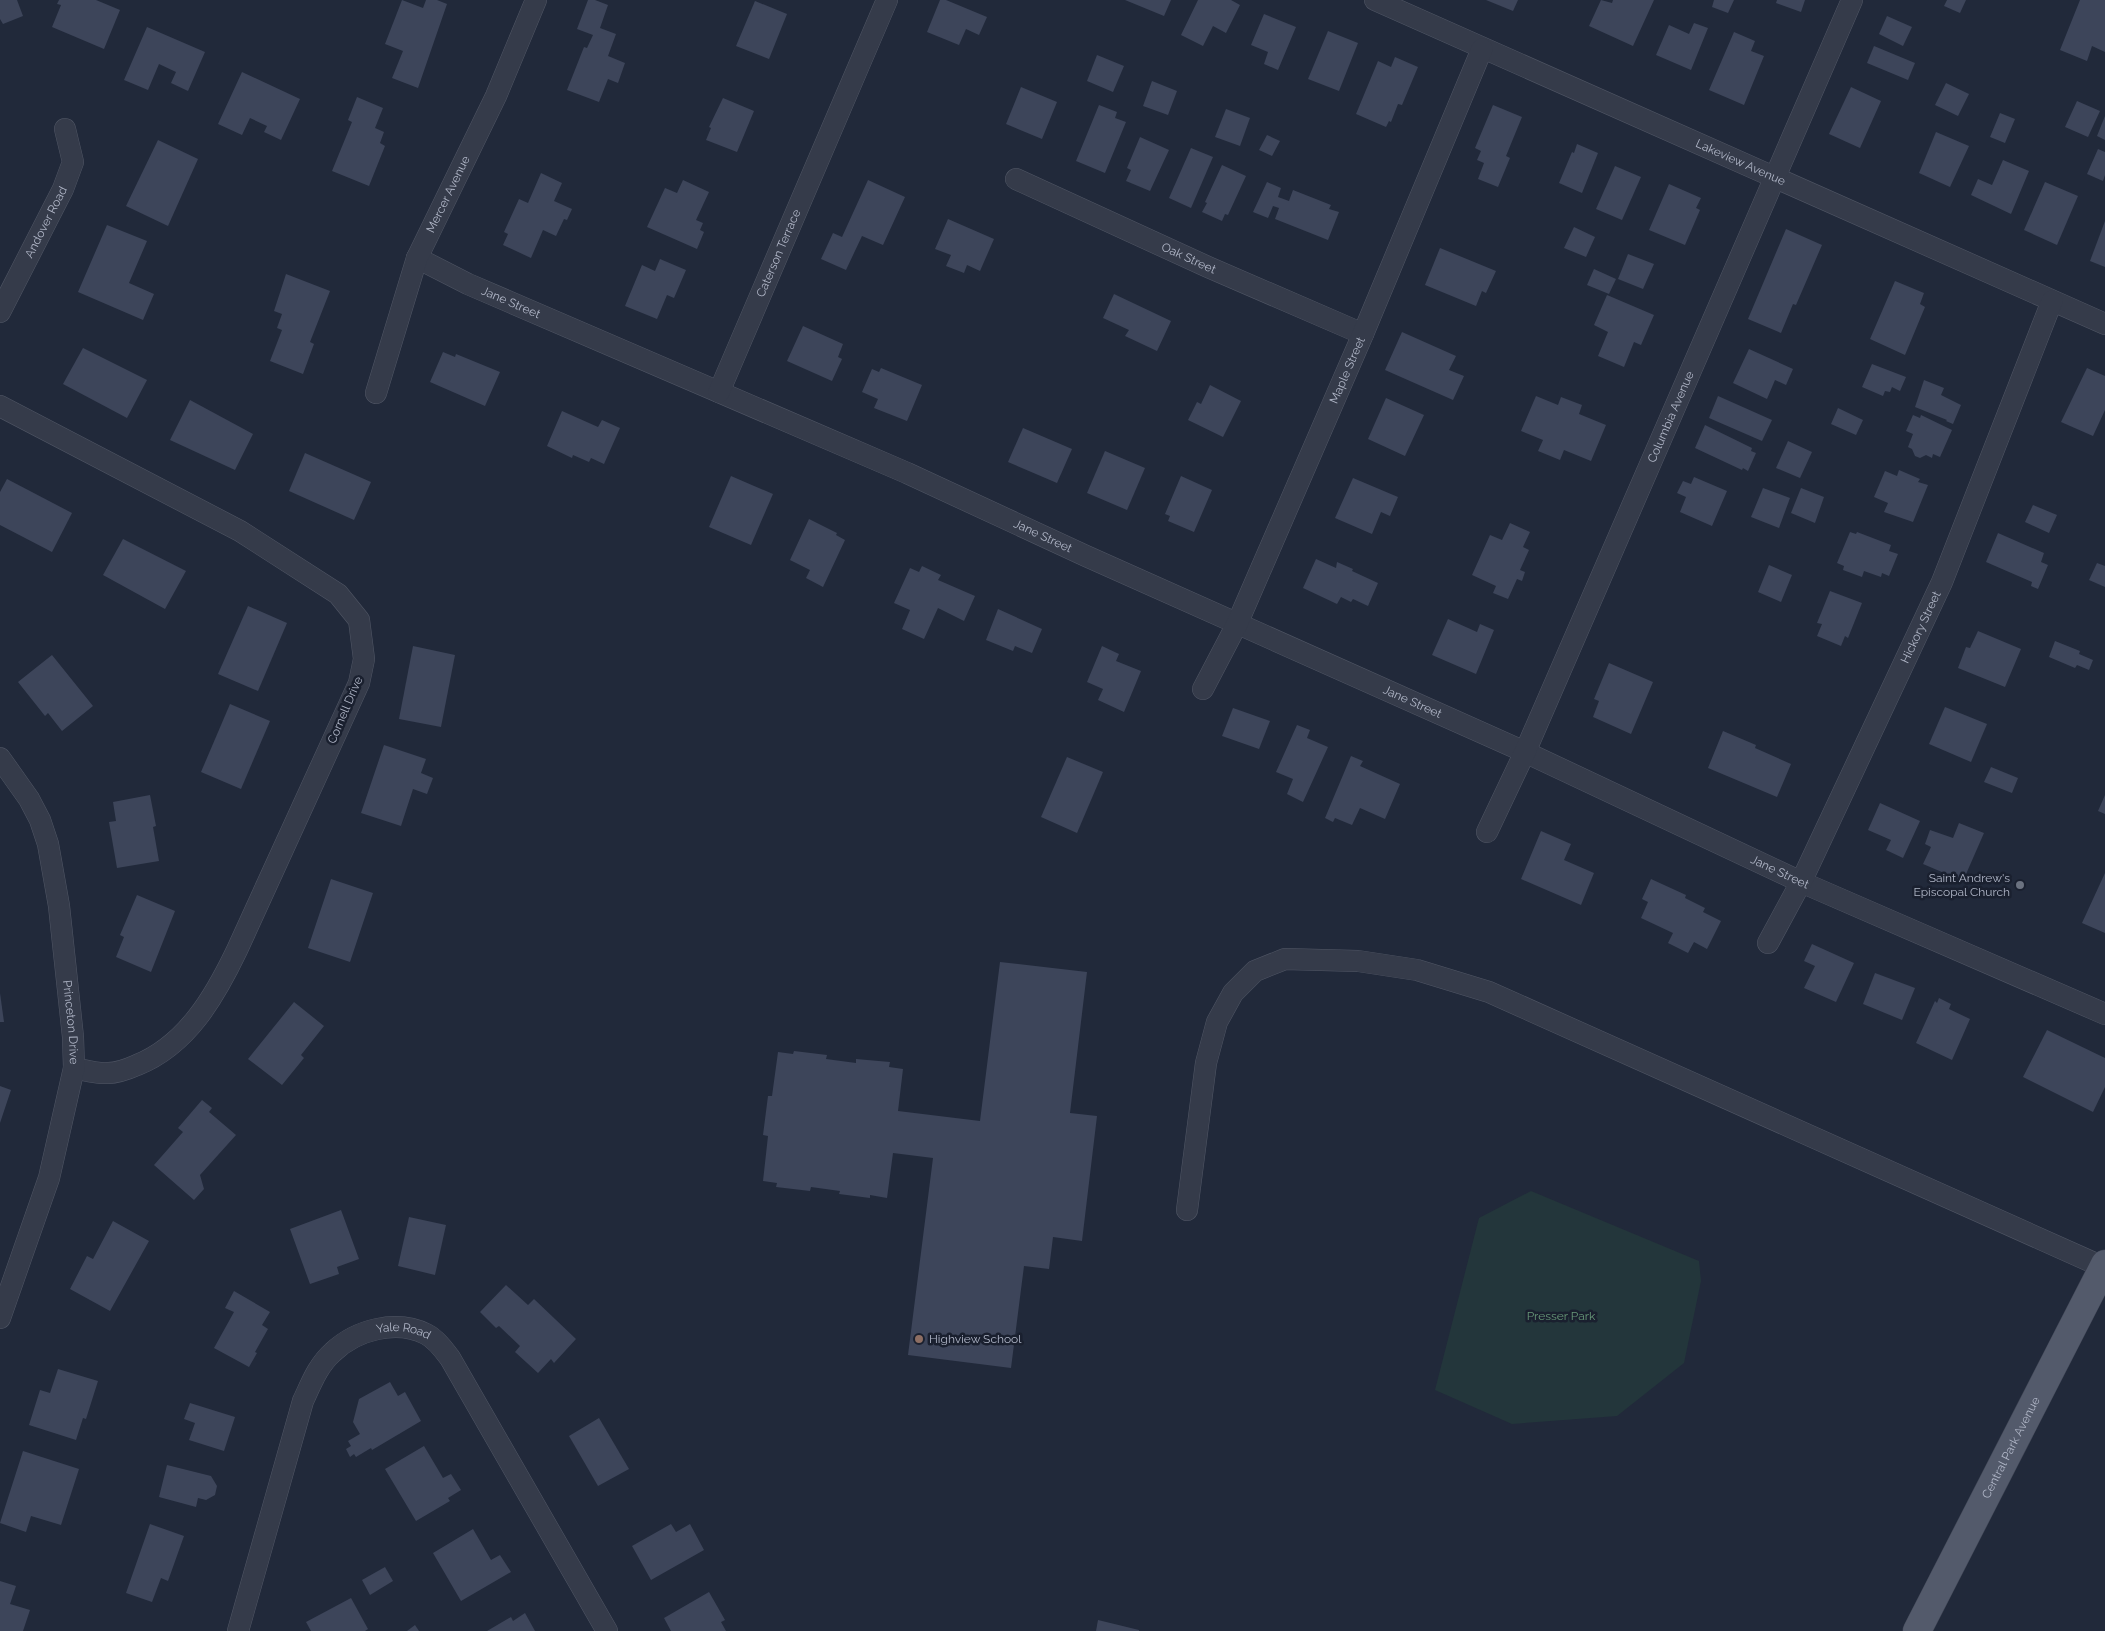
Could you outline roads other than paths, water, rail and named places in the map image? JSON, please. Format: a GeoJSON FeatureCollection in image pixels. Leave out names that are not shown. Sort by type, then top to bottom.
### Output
{"type":"FeatureCollection","features":[{"type":"Feature","properties":{"kind":"main road","name":"Central Park Avenue"},"geometry":{"type":"LineString","coordinates":[[1917,1631],[2104,1266]]}},
{"type":"Feature","properties":{"kind":"street","name":"Mercer Avenue"},"geometry":{"type":"LineString","coordinates":[[376,393],[417,258],[496,96],[536,0]]}},
{"type":"Feature","properties":{"kind":"street","name":"Caterson Terrace"},"geometry":{"type":"LineString","coordinates":[[719,392],[887,0]]}},
{"type":"Feature","properties":{"kind":"street","name":"Lakeview Avenue"},"geometry":{"type":"LineString","coordinates":[[1375,0],[2105,324]]}},
{"type":"Feature","properties":{"kind":"street","name":"Columbia Avenue"},"geometry":{"type":"LineString","coordinates":[[1486,832],[1525,752],[1852,0]]}},
{"type":"Feature","properties":{"kind":"street","name":"Maple Street"},"geometry":{"type":"LineString","coordinates":[[1203,689],[1237,624],[1364,334],[1482,49]]}},
{"type":"Feature","properties":{"kind":"street","name":"Andover Road"},"geometry":{"type":"LineString","coordinates":[[0,312],[63,189],[72,162],[65,129]]}},
{"type":"Feature","properties":{"kind":"street","name":"Oak Street"},"geometry":{"type":"LineString","coordinates":[[1016,180],[1199,263],[1364,334]]}},
{"type":"Feature","properties":{"kind":"street","name":"Jane Street"},"geometry":{"type":"LineString","coordinates":[[417,258],[468,284],[907,473],[1237,624],[1525,752],[1801,882],[2105,1014]]}},
{"type":"Feature","properties":{"kind":"street","name":"Hickory Street"},"geometry":{"type":"LineString","coordinates":[[1768,943],[1801,882],[1942,582],[2052,302]]}},
{"type":"Feature","properties":{"kind":"street","name":"Cornell Drive"},"geometry":{"type":"LineString","coordinates":[[0,406],[240,531],[338,594],[359,620],[364,659],[355,692],[237,950],[222,981],[204,1010],[182,1036],[166,1050],[147,1062],[128,1069],[108,1073],[74,1068]]}},
{"type":"Feature","properties":{"kind":"street","name":"Princeton Drive"},"geometry":{"type":"LineString","coordinates":[[0,758],[29,799],[40,820],[48,844],[59,906],[73,1037],[74,1068],[49,1178],[0,1318]]}},
{"type":"Feature","properties":{"kind":"street"},"geometry":{"type":"LineString","coordinates":[[1187,1210],[1206,1063],[1217,1022],[1233,994],[1255,971],[1285,959],[1358,961],[1417,970],[1489,992],[2104,1266]]}},
{"type":"Feature","properties":{"kind":"street","name":"Yale Road"},"geometry":{"type":"LineString","coordinates":[[242,1628],[303,1401],[312,1381],[321,1365],[346,1342],[376,1329],[395,1326],[427,1334],[450,1358],[607,1631]]}},
{"type":"Feature","properties":{"kind":"place","name":"Saint Andrew's Episcopal Church"},"geometry":{"type":"Point","coordinates":[2020,885]}},
{"type":"Feature","properties":{"kind":"place","name":"Highview School"},"geometry":{"type":"Point","coordinates":[919,1339]}},
{"type":"Feature","properties":{"kind":"park label","name":"Presser Park"},"geometry":{"type":"Point","coordinates":[1561,1316]}}]}
